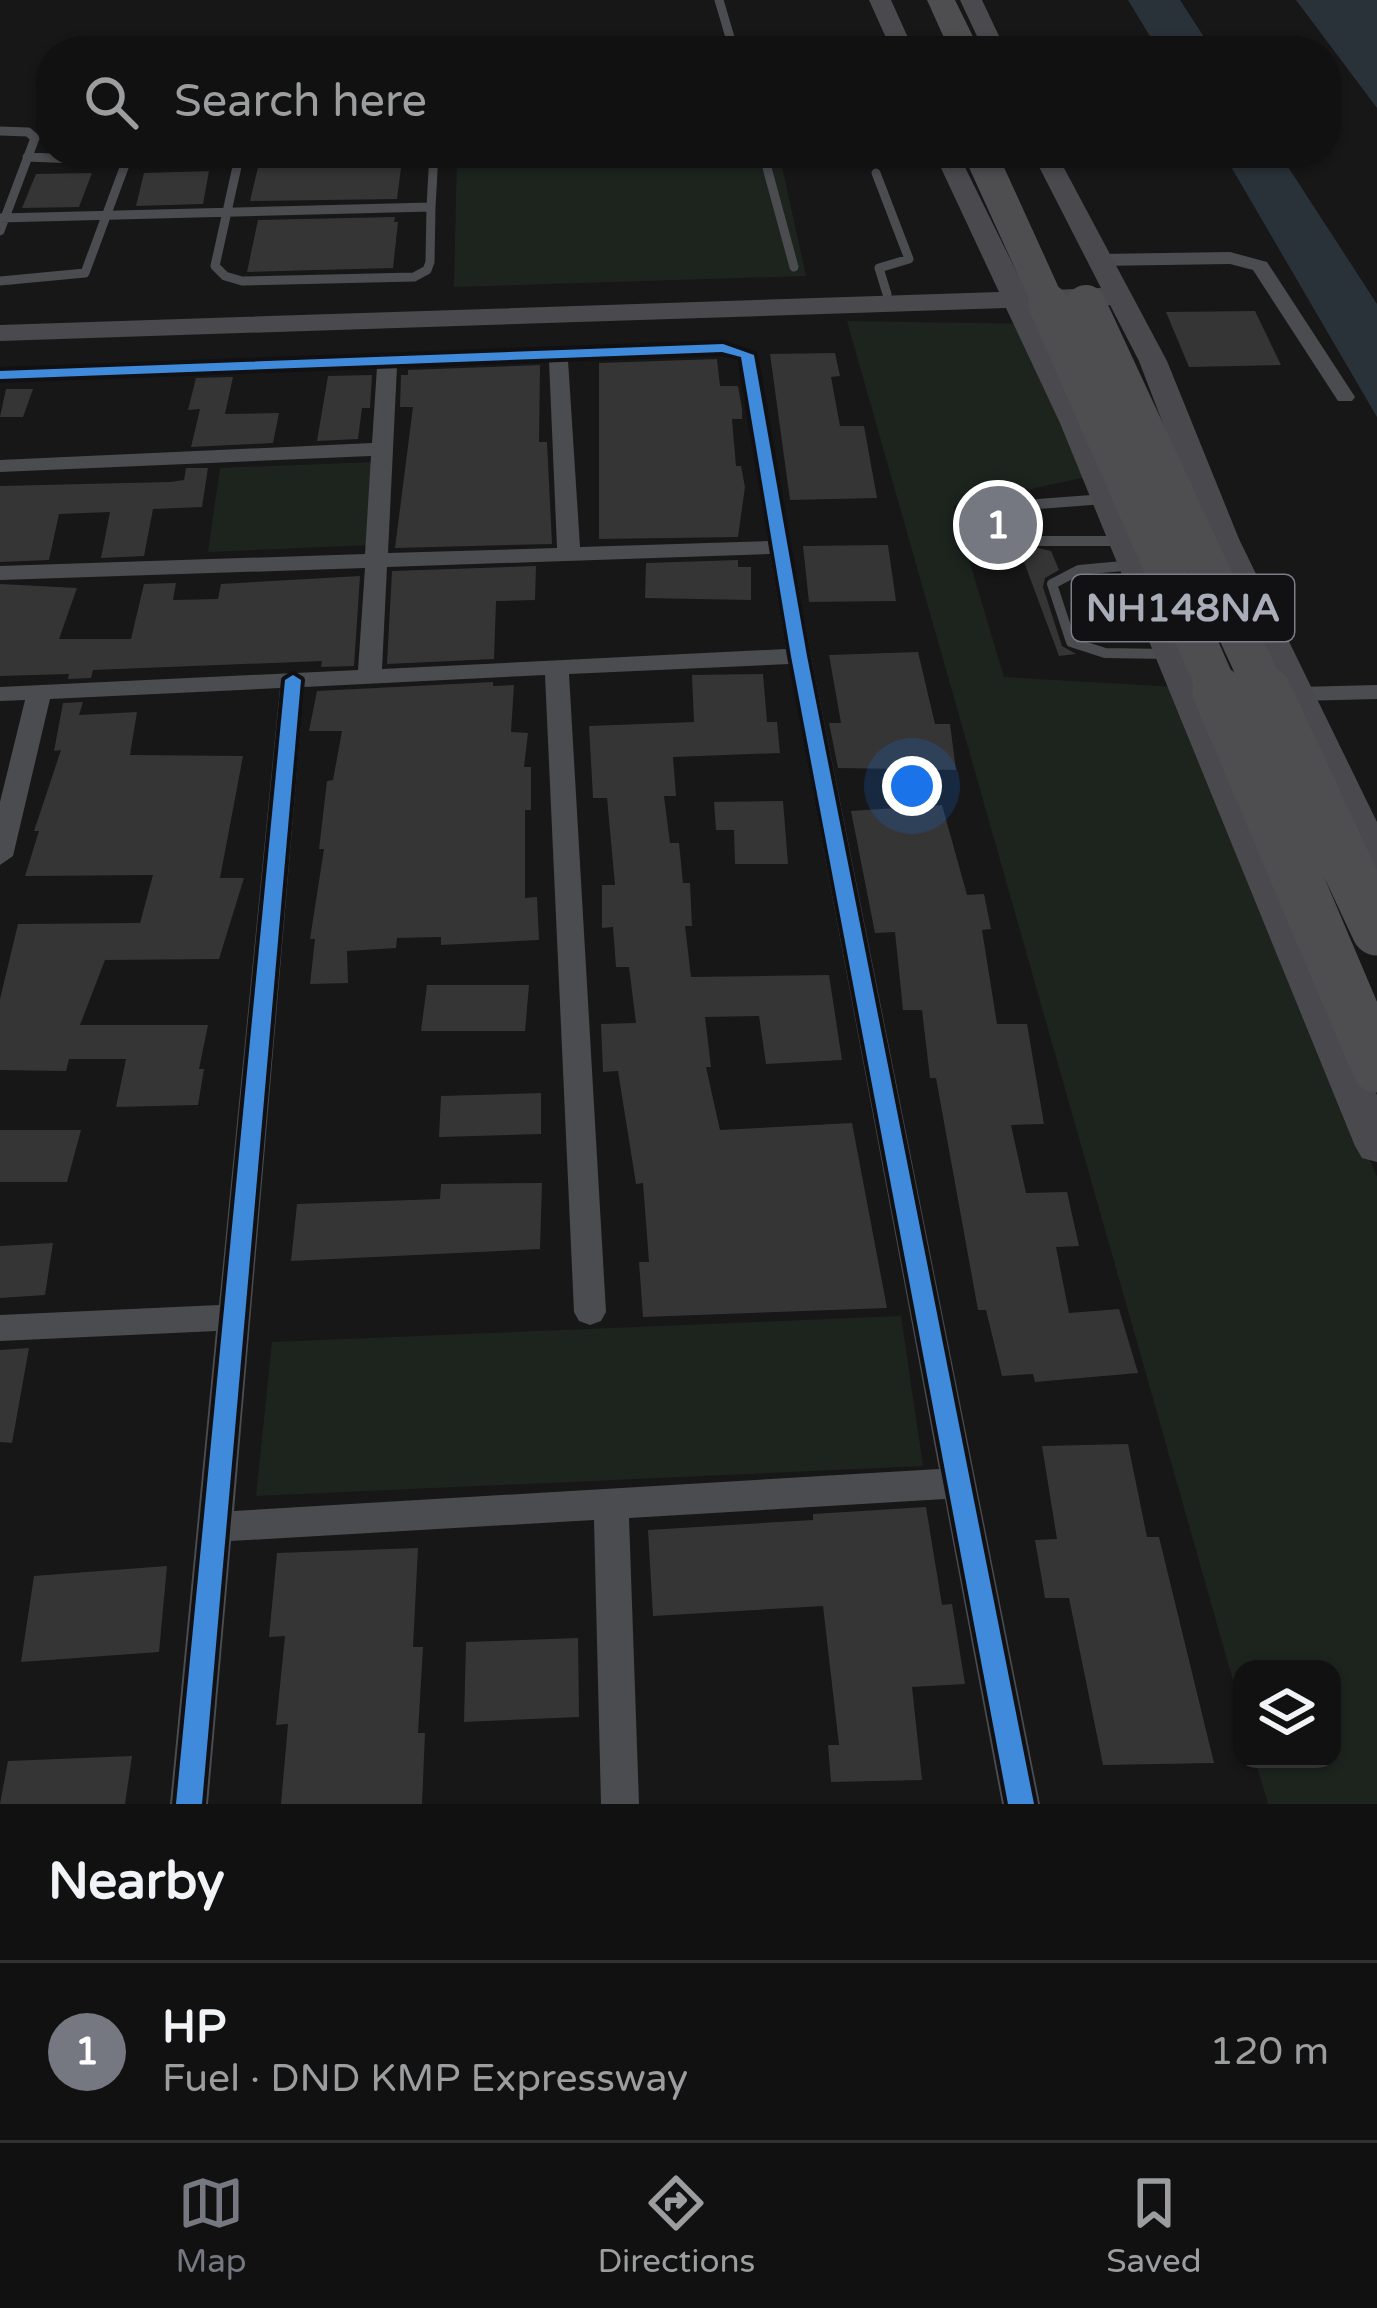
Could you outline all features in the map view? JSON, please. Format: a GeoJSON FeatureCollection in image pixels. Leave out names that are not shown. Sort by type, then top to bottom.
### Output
{"type":"FeatureCollection","features":[{"type":"Feature","properties":{"kind":"highway"},"geometry":{"type":"LineString","coordinates":[[910,0],[927,36]]}},
{"type":"Feature","properties":{"kind":"highway"},"geometry":{"type":"LineString","coordinates":[[941,0],[958,36]]}},
{"type":"Feature","properties":{"kind":"highway","name":"NH148NA"},"geometry":{"type":"LineString","coordinates":[[987,168],[1157,547],[1377,1066]]}},
{"type":"Feature","properties":{"kind":"highway","name":"NH148NA"},"geometry":{"type":"LineString","coordinates":[[1020,168],[1377,930]]}},
{"type":"Feature","properties":{"kind":"street"},"geometry":{"type":"LineString","coordinates":[[880,0],[896,36]]}},
{"type":"Feature","properties":{"kind":"street"},"geometry":{"type":"LineString","coordinates":[[971,0],[988,36]]}},
{"type":"Feature","properties":{"kind":"street"},"geometry":{"type":"LineString","coordinates":[[954,168],[1017,294],[1107,499],[1377,1146]]}},
{"type":"Feature","properties":{"kind":"street"},"geometry":{"type":"LineString","coordinates":[[1052,168],[1153,361],[1223,539],[1377,860]]}},
{"type":"Feature","properties":{"kind":"street"},"geometry":{"type":"LineString","coordinates":[[0,329],[1017,294],[1230,258],[1260,266],[1346,397]]}},
{"type":"Feature","properties":{"kind":"street"},"geometry":{"type":"LineString","coordinates":[[0,329],[1017,294]]}},
{"type":"Feature","properties":{"kind":"street"},"geometry":{"type":"LineString","coordinates":[[0,375],[558,352],[723,348],[747,355],[778,547],[956,1483],[1022,1804]]}},
{"type":"Feature","properties":{"kind":"street"},"geometry":{"type":"LineString","coordinates":[[558,352],[569,554]]}},
{"type":"Feature","properties":{"kind":"street"},"geometry":{"type":"LineString","coordinates":[[370,676],[387,359]]}},
{"type":"Feature","properties":{"kind":"street"},"geometry":{"type":"LineString","coordinates":[[0,466],[382,449]]}},
{"type":"Feature","properties":{"kind":"street"},"geometry":{"type":"LineString","coordinates":[[0,573],[778,547]]}},
{"type":"Feature","properties":{"kind":"street"},"geometry":{"type":"LineString","coordinates":[[0,694],[799,656]]}},
{"type":"Feature","properties":{"kind":"street"},"geometry":{"type":"LineString","coordinates":[[557,667],[590,1312]]}},
{"type":"Feature","properties":{"kind":"street"},"geometry":{"type":"LineString","coordinates":[[189,1804],[292,680]]}},
{"type":"Feature","properties":{"kind":"street"},"geometry":{"type":"LineString","coordinates":[[0,856],[38,692]]}},
{"type":"Feature","properties":{"kind":"street"},"geometry":{"type":"LineString","coordinates":[[1298,694],[1377,692]]}},
{"type":"Feature","properties":{"kind":"street"},"geometry":{"type":"LineString","coordinates":[[0,1328],[234,1317]]}},
{"type":"Feature","properties":{"kind":"street"},"geometry":{"type":"LineString","coordinates":[[214,1526],[956,1483]]}},
{"type":"Feature","properties":{"kind":"street"},"geometry":{"type":"LineString","coordinates":[[611,1502],[620,1804]]}},
{"type":"Feature","properties":{"kind":"lane"},"geometry":{"type":"LineString","coordinates":[[719,0],[730,36]]}},
{"type":"Feature","properties":{"kind":"lane"},"geometry":{"type":"LineString","coordinates":[[0,131],[34,134],[0,231]]}},
{"type":"Feature","properties":{"kind":"lane"},"geometry":{"type":"LineString","coordinates":[[27,158],[36,158]]}},
{"type":"Feature","properties":{"kind":"lane"},"geometry":{"type":"LineString","coordinates":[[0,281],[85,273],[92,264],[122,168]]}},
{"type":"Feature","properties":{"kind":"lane"},"geometry":{"type":"LineString","coordinates":[[237,168],[215,266],[225,276],[263,284],[396,280],[427,270],[433,168]]}},
{"type":"Feature","properties":{"kind":"lane"},"geometry":{"type":"LineString","coordinates":[[767,168],[794,267]]}},
{"type":"Feature","properties":{"kind":"lane"},"geometry":{"type":"LineString","coordinates":[[876,172],[909,259],[879,268],[887,295]]}},
{"type":"Feature","properties":{"kind":"lane"},"geometry":{"type":"LineString","coordinates":[[2,218],[431,207]]}},
{"type":"Feature","properties":{"kind":"lane"},"geometry":{"type":"LineString","coordinates":[[1107,499],[1038,504],[1021,510],[1019,533],[1037,541],[1130,553]]}},
{"type":"Feature","properties":{"kind":"lane"},"geometry":{"type":"LineString","coordinates":[[1130,553],[1066,572],[1052,584],[1071,642],[1105,653],[1173,654]]}},
{"type":"Feature","properties":{"kind":"shaded area"},"geometry":{"type":"Polygon","coordinates":[[[1128,0],[1180,0],[1203,36],[1150,36],[1128,0]]]}},
{"type":"Feature","properties":{"kind":"shaded area"},"geometry":{"type":"Polygon","coordinates":[[[1296,0],[1377,0],[1377,108],[1341,60],[1341,36],[1323,36],[1296,0]]]}},
{"type":"Feature","properties":{"kind":"shaded area"},"geometry":{"type":"Polygon","coordinates":[[[457,168],[782,168],[806,276],[454,287],[457,168]]]}},
{"type":"Feature","properties":{"kind":"shaded area"},"geometry":{"type":"Polygon","coordinates":[[[1232,168],[1289,168],[1377,304],[1377,417],[1232,168]]]}},
{"type":"Feature","properties":{"kind":"shaded area"},"geometry":{"type":"Polygon","coordinates":[[[847,321],[1035,324],[1095,475],[953,506],[1004,677],[1176,687],[1377,1177],[1377,1804],[1268,1804],[1258,1768],[1341,1768],[1341,1660],[1233,1660],[1233,1680],[847,321]]]}},
{"type":"Feature","properties":{"kind":"shaded area"},"geometry":{"type":"Polygon","coordinates":[[[373,462],[369,545],[208,552],[220,468],[373,462]]]}},
{"type":"Feature","properties":{"kind":"shaded area"},"geometry":{"type":"Polygon","coordinates":[[[901,1316],[923,1466],[256,1496],[272,1342],[901,1316]]]}},
{"type":"Feature","properties":{"kind":"building"},"geometry":{"type":"Polygon","coordinates":[[[258,168],[401,168],[397,199],[250,201],[258,168]]]}},
{"type":"Feature","properties":{"kind":"building"},"geometry":{"type":"Polygon","coordinates":[[[209,171],[203,204],[136,206],[144,173],[209,171]]]}},
{"type":"Feature","properties":{"kind":"building"},"geometry":{"type":"Polygon","coordinates":[[[92,173],[79,207],[22,208],[36,174],[92,173]]]}},
{"type":"Feature","properties":{"kind":"building"},"geometry":{"type":"Polygon","coordinates":[[[395,217],[393,268],[247,272],[258,220],[395,217]]]}},
{"type":"Feature","properties":{"kind":"building"},"geometry":{"type":"Polygon","coordinates":[[[1255,311],[1281,365],[1189,367],[1166,312],[1255,311]]]}},
{"type":"Feature","properties":{"kind":"building"},"geometry":{"type":"Polygon","coordinates":[[[835,353],[840,376],[831,377],[840,426],[864,426],[877,498],[790,500],[770,354],[835,353]]]}},
{"type":"Feature","properties":{"kind":"building"},"geometry":{"type":"Polygon","coordinates":[[[717,359],[720,386],[738,386],[742,409],[742,419],[732,419],[736,466],[741,466],[745,487],[738,537],[599,539],[599,363],[717,359]]]}},
{"type":"Feature","properties":{"kind":"building"},"geometry":{"type":"Polygon","coordinates":[[[540,365],[539,442],[547,442],[552,544],[395,548],[413,407],[400,407],[401,375],[408,375],[408,370],[540,365]]]}},
{"type":"Feature","properties":{"kind":"building"},"geometry":{"type":"Polygon","coordinates":[[[372,375],[370,408],[362,408],[358,439],[317,441],[328,376],[372,375]]]}},
{"type":"Feature","properties":{"kind":"building"},"geometry":{"type":"Polygon","coordinates":[[[233,377],[225,414],[279,413],[273,443],[191,447],[200,409],[188,410],[196,378],[233,377]]]}},
{"type":"Feature","properties":{"kind":"building"},"geometry":{"type":"Polygon","coordinates":[[[6,389],[33,389],[23,417],[0,417],[6,389]]]}},
{"type":"Feature","properties":{"kind":"building"},"geometry":{"type":"Polygon","coordinates":[[[186,468],[208,468],[202,507],[153,509],[144,556],[101,558],[110,512],[59,514],[49,560],[0,562],[0,486],[170,482],[184,480],[186,468]]]}},
{"type":"Feature","properties":{"kind":"building"},"geometry":{"type":"Polygon","coordinates":[[[1017,543],[1051,551],[1059,570],[1045,578],[1043,587],[1062,646],[1076,654],[1059,656],[1017,543]]]}},
{"type":"Feature","properties":{"kind":"building"},"geometry":{"type":"Polygon","coordinates":[[[888,545],[896,601],[809,602],[803,546],[888,545]]]}},
{"type":"Feature","properties":{"kind":"building"},"geometry":{"type":"Polygon","coordinates":[[[738,560],[738,567],[751,567],[751,600],[645,598],[646,563],[738,560]]]}},
{"type":"Feature","properties":{"kind":"building"},"geometry":{"type":"Polygon","coordinates":[[[536,566],[535,600],[496,601],[494,659],[387,664],[392,571],[536,566]]]}},
{"type":"Feature","properties":{"kind":"building"},"geometry":{"type":"Polygon","coordinates":[[[360,576],[354,666],[321,667],[322,661],[93,670],[91,678],[0,676],[0,584],[77,588],[59,639],[131,639],[144,584],[176,583],[173,600],[218,599],[221,584],[360,576]]]}},
{"type":"Feature","properties":{"kind":"building"},"geometry":{"type":"Polygon","coordinates":[[[918,652],[935,724],[950,724],[956,770],[838,768],[829,723],[841,723],[829,655],[918,652]]]}},
{"type":"Feature","properties":{"kind":"building"},"geometry":{"type":"Polygon","coordinates":[[[763,674],[767,722],[777,722],[780,753],[673,757],[676,796],[664,796],[670,843],[679,843],[683,883],[690,883],[692,926],[685,926],[691,977],[829,975],[842,1060],[766,1064],[759,1016],[705,1017],[711,1067],[706,1067],[720,1130],[852,1123],[887,1308],[643,1317],[639,1262],[649,1262],[643,1183],[636,1184],[618,1071],[603,1072],[601,1024],[636,1023],[629,967],[616,967],[613,927],[602,928],[602,885],[615,885],[607,798],[593,798],[589,726],[694,722],[692,675],[763,674]]]}},
{"type":"Feature","properties":{"kind":"building"},"geometry":{"type":"Polygon","coordinates":[[[493,682],[493,686],[514,685],[511,732],[528,733],[524,767],[531,767],[531,810],[525,810],[525,898],[537,897],[539,940],[441,945],[441,937],[397,938],[396,948],[347,951],[348,983],[310,984],[315,939],[310,939],[324,849],[319,849],[327,781],[333,780],[342,731],[309,731],[317,691],[493,682]]]}},
{"type":"Feature","properties":{"kind":"building"},"geometry":{"type":"Polygon","coordinates":[[[83,702],[79,715],[137,712],[130,755],[243,756],[220,878],[244,878],[219,959],[105,960],[80,1025],[208,1025],[198,1105],[116,1107],[126,1059],[69,1059],[66,1071],[0,1070],[0,999],[18,924],[140,923],[153,875],[25,876],[39,831],[34,831],[61,750],[54,751],[63,703],[83,702]]]}},
{"type":"Feature","properties":{"kind":"building"},"geometry":{"type":"Polygon","coordinates":[[[783,801],[788,864],[735,864],[734,830],[716,830],[714,802],[783,801]]]}},
{"type":"Feature","properties":{"kind":"building"},"geometry":{"type":"Polygon","coordinates":[[[942,805],[967,895],[984,894],[991,929],[982,930],[997,1024],[1027,1024],[1044,1124],[1011,1125],[1026,1193],[1067,1192],[1079,1246],[1056,1247],[1069,1313],[1119,1309],[1138,1373],[1035,1382],[1033,1374],[1002,1376],[986,1310],[978,1310],[936,1078],[930,1078],[922,1010],[903,1010],[895,932],[875,933],[851,811],[942,805]]]}},
{"type":"Feature","properties":{"kind":"building"},"geometry":{"type":"Polygon","coordinates":[[[427,985],[529,985],[525,1031],[421,1031],[427,985]]]}},
{"type":"Feature","properties":{"kind":"building"},"geometry":{"type":"Polygon","coordinates":[[[541,1093],[541,1134],[439,1137],[441,1096],[541,1093]]]}},
{"type":"Feature","properties":{"kind":"building"},"geometry":{"type":"Polygon","coordinates":[[[0,1130],[81,1130],[67,1182],[0,1182],[0,1130]]]}},
{"type":"Feature","properties":{"kind":"building"},"geometry":{"type":"Polygon","coordinates":[[[542,1183],[540,1249],[291,1261],[297,1204],[440,1199],[441,1184],[542,1183]]]}},
{"type":"Feature","properties":{"kind":"building"},"geometry":{"type":"Polygon","coordinates":[[[53,1243],[45,1295],[0,1298],[0,1246],[53,1243]]]}},
{"type":"Feature","properties":{"kind":"building"},"geometry":{"type":"Polygon","coordinates":[[[29,1348],[12,1443],[0,1442],[0,1350],[29,1348]]]}},
{"type":"Feature","properties":{"kind":"building"},"geometry":{"type":"Polygon","coordinates":[[[1128,1444],[1147,1537],[1159,1537],[1214,1763],[1103,1765],[1069,1598],[1045,1598],[1035,1540],[1057,1539],[1042,1446],[1128,1444]]]}},
{"type":"Feature","properties":{"kind":"building"},"geometry":{"type":"Polygon","coordinates":[[[926,1507],[942,1605],[952,1604],[965,1684],[912,1687],[922,1780],[831,1782],[828,1745],[839,1745],[823,1606],[653,1616],[648,1530],[813,1520],[813,1514],[926,1507]]]}},
{"type":"Feature","properties":{"kind":"building"},"geometry":{"type":"Polygon","coordinates":[[[418,1548],[413,1647],[423,1647],[418,1733],[425,1733],[422,1804],[281,1804],[288,1724],[276,1725],[285,1636],[269,1637],[277,1553],[418,1548]]]}},
{"type":"Feature","properties":{"kind":"building"},"geometry":{"type":"Polygon","coordinates":[[[167,1566],[159,1652],[21,1662],[34,1576],[167,1566]]]}},
{"type":"Feature","properties":{"kind":"building"},"geometry":{"type":"Polygon","coordinates":[[[578,1638],[579,1717],[464,1722],[466,1642],[578,1638]]]}},
{"type":"Feature","properties":{"kind":"building"},"geometry":{"type":"Polygon","coordinates":[[[132,1756],[125,1804],[0,1804],[8,1761],[132,1756]]]}},
{"type":"Feature","properties":{"kind":"cycle path"},"geometry":{"type":"LineString","coordinates":[[0,375],[723,348],[747,355],[799,656],[1021,1804]]}},
{"type":"Feature","properties":{"kind":"cycle path"},"geometry":{"type":"LineString","coordinates":[[189,1804],[293,680]]}},
{"type":"Feature","properties":{"kind":"place","name":"HP"},"geometry":{"type":"Point","coordinates":[998,525]}}]}
